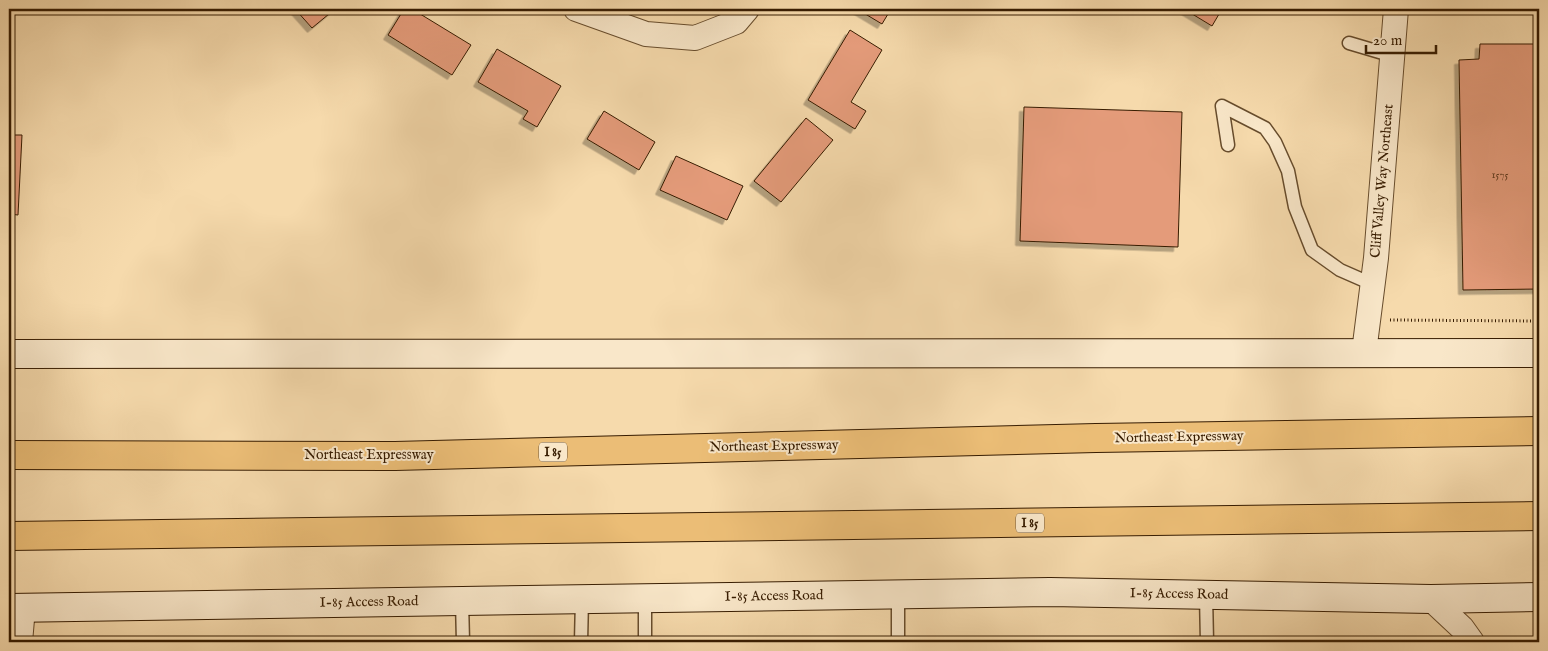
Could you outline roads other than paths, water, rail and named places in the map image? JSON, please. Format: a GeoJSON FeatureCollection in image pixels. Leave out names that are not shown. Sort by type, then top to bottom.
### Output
{"type":"FeatureCollection","features":[{"type":"Feature","properties":{"kind":"highway","name":"Northeast Expressway"},"geometry":{"type":"LineString","coordinates":[[9,455],[394,456],[1096,438],[1539,431]]}},
{"type":"Feature","properties":{"kind":"highway","name":"I 85"},"geometry":{"type":"LineString","coordinates":[[9,536],[1539,516]]}},
{"type":"Feature","properties":{"kind":"main road"},"geometry":{"type":"LineString","coordinates":[[9,354],[1539,353]]}},
{"type":"Feature","properties":{"kind":"main road","name":"I-85 Access Road"},"geometry":{"type":"LineString","coordinates":[[16,608],[1050,592],[1431,599],[1539,597]]}},
{"type":"Feature","properties":{"kind":"street"},"geometry":{"type":"LineString","coordinates":[[576,9],[646,34],[694,38],[736,22],[747,9]]}},
{"type":"Feature","properties":{"kind":"street","name":"Cliff Valley Way Northeast"},"geometry":{"type":"LineString","coordinates":[[1364,352],[1372,284],[1396,9]]}},
{"type":"Feature","properties":{"kind":"street"},"geometry":{"type":"LineString","coordinates":[[1431,599],[1462,628],[1472,642]]}},
{"type":"Feature","properties":{"kind":"street"},"geometry":{"type":"LineString","coordinates":[[16,608],[20,642]]}},
{"type":"Feature","properties":{"kind":"lane"},"geometry":{"type":"LineString","coordinates":[[1349,43],[1393,56]]}},
{"type":"Feature","properties":{"kind":"lane"},"geometry":{"type":"LineString","coordinates":[[1228,145],[1222,106],[1266,128],[1275,142],[1288,171],[1294,207],[1312,250],[1340,270],[1372,284]]}},
{"type":"Feature","properties":{"kind":"lane"},"geometry":{"type":"LineString","coordinates":[[898,594],[898,642]]}},
{"type":"Feature","properties":{"kind":"lane"},"geometry":{"type":"LineString","coordinates":[[1206,595],[1207,642]]}},
{"type":"Feature","properties":{"kind":"lane"},"geometry":{"type":"LineString","coordinates":[[645,598],[645,642]]}},
{"type":"Feature","properties":{"kind":"lane"},"geometry":{"type":"LineString","coordinates":[[581,642],[582,599]]}},
{"type":"Feature","properties":{"kind":"lane"},"geometry":{"type":"LineString","coordinates":[[462,601],[463,642]]}}]}
